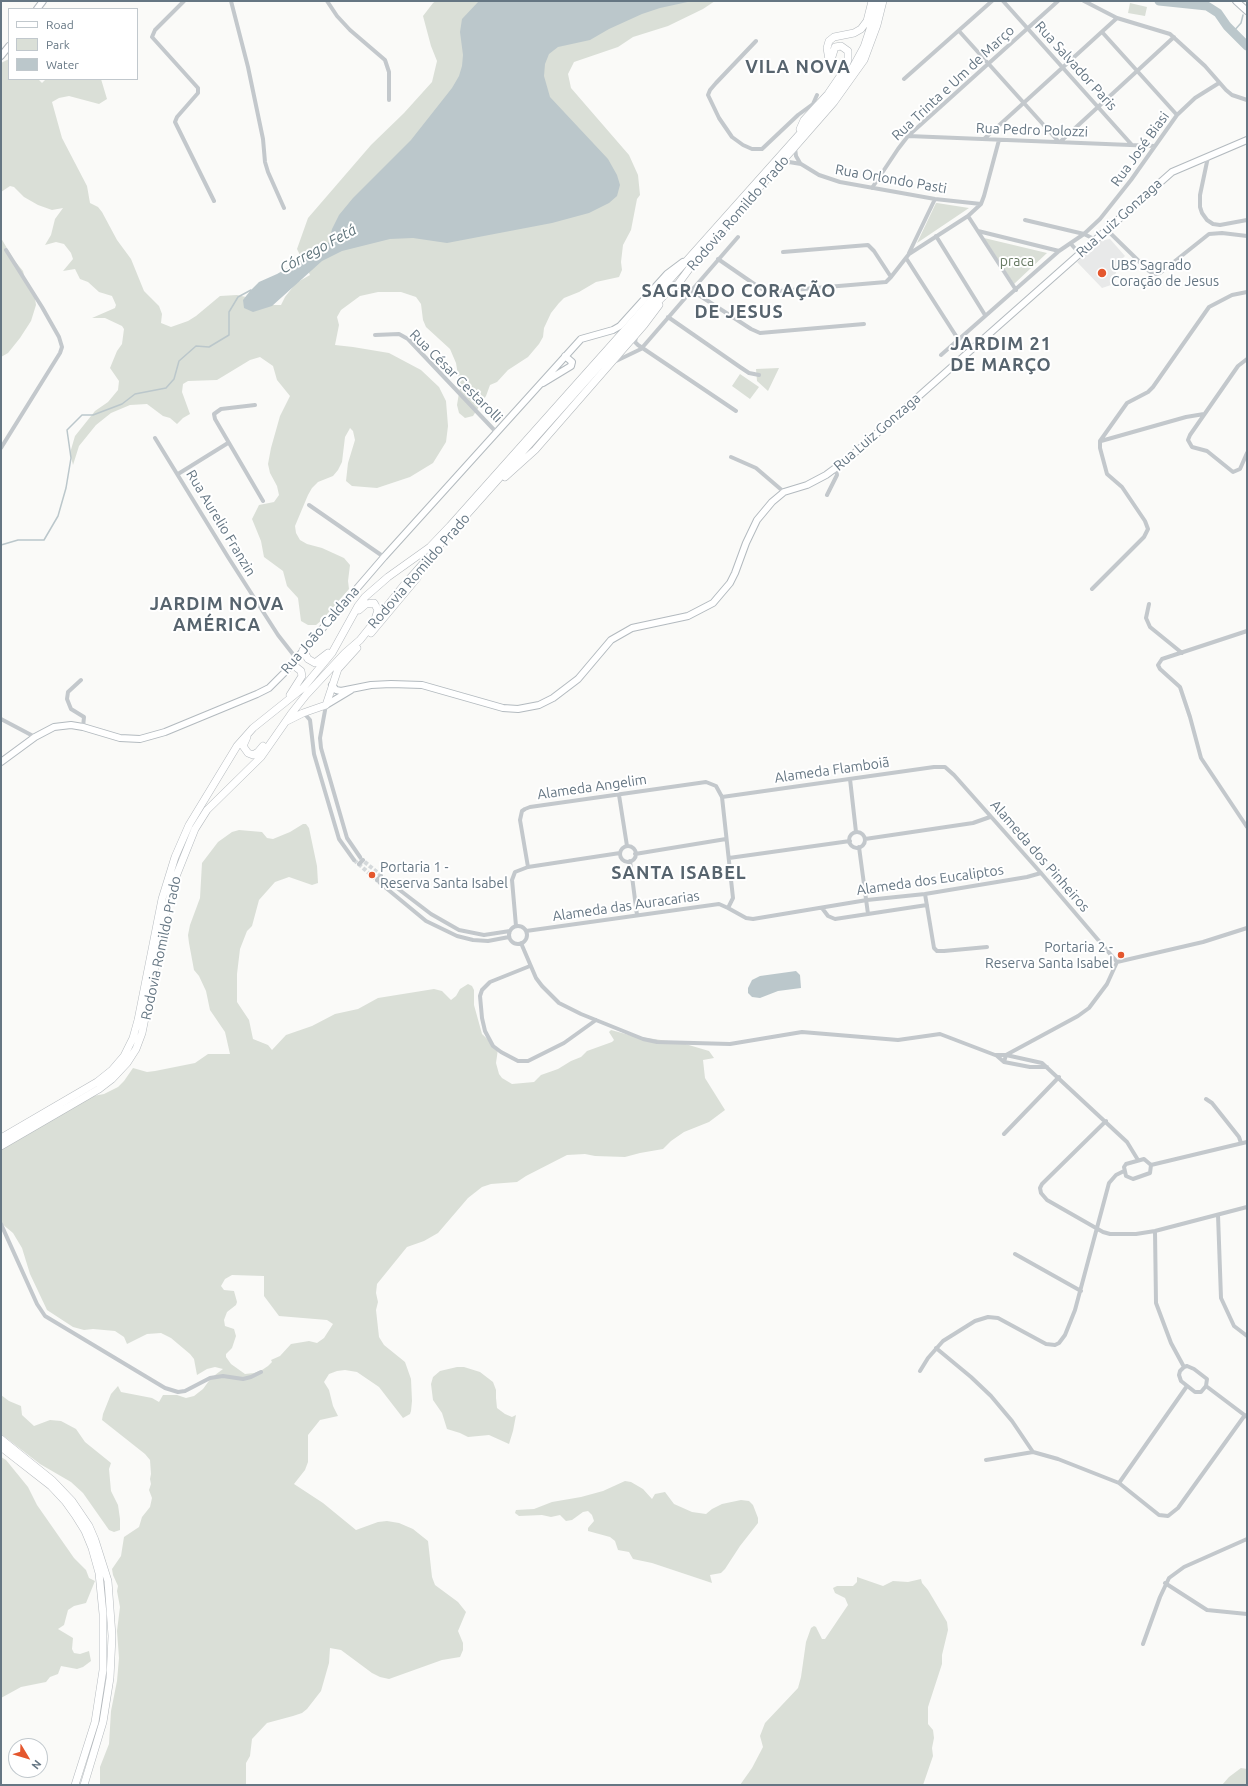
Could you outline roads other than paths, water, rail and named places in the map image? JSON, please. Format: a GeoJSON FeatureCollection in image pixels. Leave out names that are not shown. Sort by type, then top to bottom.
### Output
{"type":"FeatureCollection","features":[{"type":"Feature","properties":{"kind":"main road"},"geometry":{"type":"LineString","coordinates":[[795,138],[804,120],[828,94],[846,68],[848,52],[841,46],[835,47],[830,63],[827,48],[829,41],[834,37],[854,33],[861,29],[867,21],[872,1]]}},
{"type":"Feature","properties":{"kind":"main road","name":"Rodovia Romildo Prado"},"geometry":{"type":"LineString","coordinates":[[1,1137],[97,1082],[112,1070],[124,1056],[133,1038],[138,1020],[160,906],[175,857],[189,825],[231,754],[241,740],[258,724],[303,688],[325,663],[365,597],[388,577],[420,555],[438,539],[830,100],[852,69],[864,47],[873,20],[877,1]]}},
{"type":"Feature","properties":{"kind":"main road","name":"Rodovia Romildo Prado"},"geometry":{"type":"LineString","coordinates":[[1,1146],[99,1089],[112,1079],[127,1063],[136,1049],[142,1033],[167,908],[175,879],[188,844],[195,829],[207,810],[261,757],[306,695],[345,653],[359,643],[409,580],[632,329],[670,289],[678,284],[695,261],[844,90],[864,60],[872,42],[883,1]]}},
{"type":"Feature","properties":{"kind":"main road"},"geometry":{"type":"LineString","coordinates":[[1236,1],[1247,11]]}},
{"type":"Feature","properties":{"kind":"main road"},"geometry":{"type":"LineString","coordinates":[[1,56],[8,47]]}},
{"type":"Feature","properties":{"kind":"main road","name":"Rua Luiz Gonzaga"},"geometry":{"type":"LineString","coordinates":[[332,684],[338,690],[391,684],[422,685],[503,708],[518,710],[539,705],[553,698],[578,679],[611,640],[632,628],[688,616],[714,603],[736,573],[746,543],[757,520],[772,502],[784,492],[817,480],[836,469],[1094,239],[1172,172],[1247,140]]}},
{"type":"Feature","properties":{"kind":"main road","name":"Rua João Caldana"},"geometry":{"type":"LineString","coordinates":[[1,762],[35,737],[54,727],[62,725],[83,727],[120,738],[140,739],[165,732],[256,694],[276,681],[384,557],[581,339],[613,330],[620,326],[667,274],[690,256]]}},
{"type":"Feature","properties":{"kind":"main road"},"geometry":{"type":"LineString","coordinates":[[359,643],[378,625],[425,568],[494,489],[535,450],[678,284]]}},
{"type":"Feature","properties":{"kind":"main road"},"geometry":{"type":"LineString","coordinates":[[538,386],[571,366],[572,362],[565,356]]}},
{"type":"Feature","properties":{"kind":"main road"},"geometry":{"type":"LineString","coordinates":[[294,661],[301,671],[302,678],[289,696],[258,724],[245,739],[243,746],[248,753],[253,755],[258,752],[272,734],[287,721],[303,713],[326,705],[338,669],[359,643],[376,617],[377,607],[372,602],[366,604],[357,612],[336,646],[315,663],[308,659],[303,650]]}},
{"type":"Feature","properties":{"kind":"main road","name":"Rua Luiz Gonzaga"},"geometry":{"type":"LineString","coordinates":[[326,705],[354,688]]}},
{"type":"Feature","properties":{"kind":"main road"},"geometry":{"type":"LineString","coordinates":[[1,1439],[52,1480],[72,1501],[92,1533],[100,1553],[108,1581],[112,1636],[110,1678],[103,1722],[84,1785]]}},
{"type":"Feature","properties":{"kind":"main road"},"geometry":{"type":"LineString","coordinates":[[1,1446],[51,1486],[68,1504],[92,1548],[99,1573],[103,1614],[103,1670],[95,1722],[75,1785]]}},
{"type":"Feature","properties":{"kind":"street"},"geometry":{"type":"LineString","coordinates":[[184,1],[155,30],[152,37],[198,88],[198,93],[177,117],[175,122],[214,201]]}},
{"type":"Feature","properties":{"kind":"street"},"geometry":{"type":"LineString","coordinates":[[231,1],[248,67],[263,139],[265,162],[284,208]]}},
{"type":"Feature","properties":{"kind":"street"},"geometry":{"type":"LineString","coordinates":[[326,1],[350,30],[385,60],[388,72],[389,100]]}},
{"type":"Feature","properties":{"kind":"street"},"geometry":{"type":"LineString","coordinates":[[904,79],[992,1]]}},
{"type":"Feature","properties":{"kind":"street","name":"Rua Salvador Paris"},"geometry":{"type":"LineString","coordinates":[[1003,1],[1132,145]]}},
{"type":"Feature","properties":{"kind":"street","name":"Rua Trinta e Um de Março"},"geometry":{"type":"LineString","coordinates":[[872,188],[898,148],[908,136],[1058,1]]}},
{"type":"Feature","properties":{"kind":"street"},"geometry":{"type":"LineString","coordinates":[[1084,1],[1117,18],[1165,32],[1174,37],[1205,66],[1219,83],[1232,95],[1247,100]]}},
{"type":"Feature","properties":{"kind":"street"},"geometry":{"type":"LineString","coordinates":[[984,139],[1117,18]]}},
{"type":"Feature","properties":{"kind":"street"},"geometry":{"type":"LineString","coordinates":[[959,30],[1059,142],[1174,37]]}},
{"type":"Feature","properties":{"kind":"street"},"geometry":{"type":"LineString","coordinates":[[1102,32],[1177,115]]}},
{"type":"Feature","properties":{"kind":"street"},"geometry":{"type":"LineString","coordinates":[[756,41],[716,83],[710,90],[708,96],[719,118],[732,137],[743,145],[752,149],[762,149],[798,115],[813,104],[817,95]]}},
{"type":"Feature","properties":{"kind":"street","name":"Rua José Biasi"},"geometry":{"type":"LineString","coordinates":[[941,355],[1059,251],[1084,234],[1115,202],[1177,115],[1195,98],[1219,83]]}},
{"type":"Feature","properties":{"kind":"street"},"geometry":{"type":"LineString","coordinates":[[801,164],[796,156],[796,146],[844,90]]}},
{"type":"Feature","properties":{"kind":"street","name":"Rua Pedro Polozzi"},"geometry":{"type":"LineString","coordinates":[[908,136],[1155,146]]}},
{"type":"Feature","properties":{"kind":"street"},"geometry":{"type":"LineString","coordinates":[[907,256],[968,216],[980,204],[984,196],[999,140]]}},
{"type":"Feature","properties":{"kind":"street"},"geometry":{"type":"LineString","coordinates":[[1208,156],[1200,195],[1200,207],[1202,213],[1207,220],[1213,224],[1220,225],[1247,220]]}},
{"type":"Feature","properties":{"kind":"street"},"geometry":{"type":"LineString","coordinates":[[779,165],[785,162],[801,164]]}},
{"type":"Feature","properties":{"kind":"street","name":"Rua Orlondo Pasti"},"geometry":{"type":"LineString","coordinates":[[801,164],[829,179],[935,199],[980,204]]}},
{"type":"Feature","properties":{"kind":"street"},"geometry":{"type":"LineString","coordinates":[[718,259],[768,292],[881,284],[892,278],[907,256],[935,199]]}},
{"type":"Feature","properties":{"kind":"street"},"geometry":{"type":"LineString","coordinates":[[968,216],[1016,290]]}},
{"type":"Feature","properties":{"kind":"street"},"geometry":{"type":"LineString","coordinates":[[1025,220],[1084,234],[1094,239]]}},
{"type":"Feature","properties":{"kind":"street"},"geometry":{"type":"LineString","coordinates":[[1106,229],[1149,271],[1154,274],[1160,273],[1210,234],[1222,233],[1247,236]]}},
{"type":"Feature","properties":{"kind":"street"},"geometry":{"type":"LineString","coordinates":[[978,231],[1059,251]]}},
{"type":"Feature","properties":{"kind":"street"},"geometry":{"type":"LineString","coordinates":[[936,236],[985,315]]}},
{"type":"Feature","properties":{"kind":"street"},"geometry":{"type":"LineString","coordinates":[[610,364],[628,354],[638,351],[738,237]]}},
{"type":"Feature","properties":{"kind":"street"},"geometry":{"type":"LineString","coordinates":[[1071,244],[1079,253]]}},
{"type":"Feature","properties":{"kind":"street"},"geometry":{"type":"LineString","coordinates":[[783,252],[868,245],[874,251],[892,278]]}},
{"type":"Feature","properties":{"kind":"street"},"geometry":{"type":"LineString","coordinates":[[1,448],[62,348],[59,337],[49,319],[6,250]]}},
{"type":"Feature","properties":{"kind":"street"},"geometry":{"type":"LineString","coordinates":[[907,256],[958,339]]}},
{"type":"Feature","properties":{"kind":"street"},"geometry":{"type":"LineString","coordinates":[[691,290],[751,329],[760,333],[864,324]]}},
{"type":"Feature","properties":{"kind":"street"},"geometry":{"type":"LineString","coordinates":[[1092,590],[1144,537],[1148,529],[1145,521],[1122,487],[1107,474],[1100,448],[1100,441],[1127,404],[1148,392],[1153,387],[1209,307],[1232,295],[1247,292]]}},
{"type":"Feature","properties":{"kind":"street"},"geometry":{"type":"LineString","coordinates":[[668,317],[745,370],[759,375]]}},
{"type":"Feature","properties":{"kind":"street"},"geometry":{"type":"LineString","coordinates":[[637,333],[635,342],[736,411]]}},
{"type":"Feature","properties":{"kind":"street","name":"Rua César Cestarolli"},"geometry":{"type":"LineString","coordinates":[[375,335],[399,334],[408,339],[497,433]]}},
{"type":"Feature","properties":{"kind":"street"},"geometry":{"type":"LineString","coordinates":[[1247,358],[1238,366],[1188,437],[1188,442],[1192,447],[1207,451],[1234,472],[1240,469],[1247,453]]}},
{"type":"Feature","properties":{"kind":"street"},"geometry":{"type":"LineString","coordinates":[[255,405],[221,409],[214,414],[228,443],[263,501]]}},
{"type":"Feature","properties":{"kind":"street"},"geometry":{"type":"LineString","coordinates":[[1100,441],[1186,416],[1204,414]]}},
{"type":"Feature","properties":{"kind":"street","name":"Rua Aurelio Franzin"},"geometry":{"type":"LineString","coordinates":[[155,438],[294,661]]}},
{"type":"Feature","properties":{"kind":"street"},"geometry":{"type":"LineString","coordinates":[[178,474],[228,443]]}},
{"type":"Feature","properties":{"kind":"street"},"geometry":{"type":"LineString","coordinates":[[731,457],[756,468],[784,492]]}},
{"type":"Feature","properties":{"kind":"street"},"geometry":{"type":"LineString","coordinates":[[827,495],[837,475],[836,469]]}},
{"type":"Feature","properties":{"kind":"street"},"geometry":{"type":"LineString","coordinates":[[309,505],[384,557]]}},
{"type":"Feature","properties":{"kind":"street"},"geometry":{"type":"LineString","coordinates":[[1149,604],[1146,618],[1150,626],[1182,653]]}},
{"type":"Feature","properties":{"kind":"street"},"geometry":{"type":"LineString","coordinates":[[1247,630],[1162,659],[1158,663],[1158,667],[1180,687],[1201,758],[1247,828]]}},
{"type":"Feature","properties":{"kind":"street"},"geometry":{"type":"LineString","coordinates":[[81,680],[68,692],[67,699],[68,705],[71,709],[84,717],[83,727]]}},
{"type":"Feature","properties":{"kind":"street"},"geometry":{"type":"LineString","coordinates":[[326,705],[320,738],[321,748],[347,838],[361,859],[359,864]]}},
{"type":"Feature","properties":{"kind":"street"},"geometry":{"type":"LineString","coordinates":[[303,713],[307,715],[310,720],[314,754],[339,839],[354,860]]}},
{"type":"Feature","properties":{"kind":"street"},"geometry":{"type":"LineString","coordinates":[[1,719],[35,737]]}},
{"type":"Feature","properties":{"kind":"street","name":"Alameda Flamboiã"},"geometry":{"type":"LineString","coordinates":[[722,797],[934,766],[945,767]]}},
{"type":"Feature","properties":{"kind":"street","name":"Alameda dos Pinheiros"},"geometry":{"type":"LineString","coordinates":[[945,767],[1041,873],[1117,962]]}},
{"type":"Feature","properties":{"kind":"street"},"geometry":{"type":"LineString","coordinates":[[850,779],[856,832]]}},
{"type":"Feature","properties":{"kind":"street","name":"Alameda Angelim"},"geometry":{"type":"LineString","coordinates":[[528,867],[520,820],[525,809],[530,806],[619,795],[698,782],[711,783],[716,786],[722,797]]}},
{"type":"Feature","properties":{"kind":"street"},"geometry":{"type":"LineString","coordinates":[[619,795],[626,846]]}},
{"type":"Feature","properties":{"kind":"street"},"geometry":{"type":"LineString","coordinates":[[722,797],[733,898],[728,908]]}},
{"type":"Feature","properties":{"kind":"street"},"geometry":{"type":"LineString","coordinates":[[865,838],[973,823],[990,817]]}},
{"type":"Feature","properties":{"kind":"street"},"geometry":{"type":"LineString","coordinates":[[856,832],[863,834],[865,838],[864,844],[859,847],[852,846],[850,841],[852,834],[856,832]]}},
{"type":"Feature","properties":{"kind":"street"},"geometry":{"type":"LineString","coordinates":[[635,854],[726,839]]}},
{"type":"Feature","properties":{"kind":"street"},"geometry":{"type":"LineString","coordinates":[[729,858],[850,841]]}},
{"type":"Feature","properties":{"kind":"street"},"geometry":{"type":"LineString","coordinates":[[516,926],[512,877],[515,872],[528,867],[620,853],[626,846]]}},
{"type":"Feature","properties":{"kind":"street"},"geometry":{"type":"LineString","coordinates":[[626,846],[634,849],[634,858],[630,861]]}},
{"type":"Feature","properties":{"kind":"street"},"geometry":{"type":"LineString","coordinates":[[859,847],[868,914]]}},
{"type":"Feature","properties":{"kind":"street"},"geometry":{"type":"LineString","coordinates":[[620,853],[623,860],[630,861]]}},
{"type":"Feature","properties":{"kind":"street"},"geometry":{"type":"LineString","coordinates":[[630,861],[637,915]]}},
{"type":"Feature","properties":{"kind":"street","name":"Alameda dos Eucaliptos"},"geometry":{"type":"LineString","coordinates":[[728,908],[741,916],[750,919],[867,900],[925,894],[1027,877],[1041,873]]}},
{"type":"Feature","properties":{"kind":"street"},"geometry":{"type":"LineString","coordinates":[[510,937],[488,941],[473,940],[457,936],[426,921],[378,882],[383,877],[431,914],[459,930],[484,935],[510,931],[516,926],[522,927],[526,931],[526,936],[521,943]]}},
{"type":"Feature","properties":{"kind":"street"},"geometry":{"type":"LineString","coordinates":[[925,894],[934,948],[937,951],[988,947]]}},
{"type":"Feature","properties":{"kind":"street","name":"Alameda das Auracarias"},"geometry":{"type":"LineString","coordinates":[[526,931],[719,904],[728,908]]}},
{"type":"Feature","properties":{"kind":"street","name":"Alameda dos Eucaliptos"},"geometry":{"type":"LineString","coordinates":[[822,908],[828,916],[835,919],[927,905]]}},
{"type":"Feature","properties":{"kind":"street"},"geometry":{"type":"LineString","coordinates":[[1004,1062],[1006,1055],[1078,1016],[1089,1008],[1106,984],[1117,962],[1203,942],[1247,928]]}},
{"type":"Feature","properties":{"kind":"street"},"geometry":{"type":"LineString","coordinates":[[510,931],[510,937],[513,942],[521,943]]}},
{"type":"Feature","properties":{"kind":"street"},"geometry":{"type":"LineString","coordinates":[[521,943],[530,966],[542,986],[559,1003],[569,1009],[643,1039],[657,1042],[730,1044],[802,1032],[898,1040],[934,1034],[948,1036],[995,1055],[1004,1062],[1030,1067],[1047,1067]]}},
{"type":"Feature","properties":{"kind":"street"},"geometry":{"type":"LineString","coordinates":[[530,966],[490,982],[482,990],[480,996],[482,1018],[485,1031],[493,1046],[518,1061],[528,1061],[564,1043],[596,1020]]}},
{"type":"Feature","properties":{"kind":"street"},"geometry":{"type":"LineString","coordinates":[[995,1055],[1006,1055],[1042,1063],[1059,1076],[1130,1145],[1138,1160]]}},
{"type":"Feature","properties":{"kind":"street"},"geometry":{"type":"LineString","coordinates":[[1004,1134],[1059,1076]]}},
{"type":"Feature","properties":{"kind":"street"},"geometry":{"type":"LineString","coordinates":[[1206,1099],[1212,1103],[1239,1137],[1241,1143]]}},
{"type":"Feature","properties":{"kind":"street"},"geometry":{"type":"LineString","coordinates":[[1106,1121],[1045,1180],[1040,1188],[1041,1194],[1047,1200],[1110,1234],[1136,1234],[1156,1231],[1247,1207]]}},
{"type":"Feature","properties":{"kind":"street"},"geometry":{"type":"LineString","coordinates":[[1151,1165],[1247,1142]]}},
{"type":"Feature","properties":{"kind":"street"},"geometry":{"type":"LineString","coordinates":[[1138,1160],[1147,1160],[1151,1165],[1150,1173],[1134,1179],[1126,1176],[1124,1171],[1126,1164],[1138,1160]]}},
{"type":"Feature","properties":{"kind":"street"},"geometry":{"type":"LineString","coordinates":[[920,1371],[936,1348],[943,1341],[958,1331],[988,1316],[998,1318],[1046,1344],[1055,1345],[1062,1340],[1081,1291],[1109,1183],[1116,1175],[1124,1171]]}},
{"type":"Feature","properties":{"kind":"street"},"geometry":{"type":"LineString","coordinates":[[1218,1215],[1221,1298],[1234,1326],[1247,1336]]}},
{"type":"Feature","properties":{"kind":"street"},"geometry":{"type":"LineString","coordinates":[[1,1224],[37,1304],[45,1316],[165,1388],[178,1392],[185,1391],[210,1378],[223,1376],[242,1379],[251,1377],[261,1372]]}},
{"type":"Feature","properties":{"kind":"street"},"geometry":{"type":"LineString","coordinates":[[1156,1231],[1156,1303],[1172,1343],[1184,1367]]}},
{"type":"Feature","properties":{"kind":"street"},"geometry":{"type":"LineString","coordinates":[[1015,1254],[1081,1291]]}},
{"type":"Feature","properties":{"kind":"street"},"geometry":{"type":"LineString","coordinates":[[936,1348],[991,1396],[1033,1452]]}},
{"type":"Feature","properties":{"kind":"street"},"geometry":{"type":"LineString","coordinates":[[1184,1367],[1191,1367],[1205,1377],[1207,1382],[1206,1386],[1198,1392],[1187,1386],[1180,1378],[1180,1371],[1184,1367]]}},
{"type":"Feature","properties":{"kind":"street"},"geometry":{"type":"LineString","coordinates":[[1119,1482],[1187,1386]]}},
{"type":"Feature","properties":{"kind":"street"},"geometry":{"type":"LineString","coordinates":[[986,1460],[1033,1452],[1058,1459],[1119,1482],[1159,1515],[1163,1517],[1168,1516],[1178,1508],[1246,1416],[1206,1386]]}},
{"type":"Feature","properties":{"kind":"street"},"geometry":{"type":"LineString","coordinates":[[1144,1644],[1165,1583],[1175,1572],[1247,1538]]}},
{"type":"Feature","properties":{"kind":"street"},"geometry":{"type":"LineString","coordinates":[[1165,1583],[1207,1610],[1247,1614]]}},
{"type":"Feature","properties":{"kind":"water"},"geometry":{"type":"Polygon","coordinates":[[[479,1],[692,1],[660,8],[642,14],[609,29],[590,40],[558,47],[549,54],[545,64],[544,76],[550,97],[608,159],[617,175],[620,185],[617,196],[609,203],[589,213],[552,223],[447,243],[413,238],[390,239],[342,251],[322,261],[272,306],[253,312],[244,308],[243,300],[259,282],[277,274],[324,247],[329,242],[332,229],[339,215],[353,198],[411,140],[452,88],[459,76],[462,66],[463,55],[460,32],[462,19],[479,1]]]}},
{"type":"Feature","properties":{"kind":"water"},"geometry":{"type":"Polygon","coordinates":[[[796,971],[800,975],[801,988],[778,991],[760,998],[752,997],[748,993],[748,988],[752,980],[760,976],[796,971]]]}},
{"type":"Feature","properties":{"kind":"waterway"},"geometry":{"type":"LineString","coordinates":[[1159,1],[1207,6],[1218,13],[1227,26],[1247,46]]}},
{"type":"Feature","properties":{"kind":"waterway"},"geometry":{"type":"LineString","coordinates":[[1233,32],[1241,23],[1243,15]]}},
{"type":"Feature","properties":{"kind":"waterway","name":"Córrego Fetá"},"geometry":{"type":"LineString","coordinates":[[1,545],[18,540],[44,540],[58,516],[66,488],[71,458],[67,430],[82,415],[93,415],[122,404],[135,394],[166,388],[174,379],[179,361],[196,346],[209,347],[229,335],[229,312],[238,297],[251,290]]}},
{"type":"Feature","properties":{"kind":"tunnel"},"geometry":{"type":"LineString","coordinates":[[360,858],[384,878]]}},
{"type":"Feature","properties":{"kind":"tunnel"},"geometry":{"type":"LineString","coordinates":[[354,860],[379,882]]}},
{"type":"Feature","properties":{"kind":"place","name":"UBS Sagrado Coração de Jesus"},"geometry":{"type":"Point","coordinates":[1102,273]}},
{"type":"Feature","properties":{"kind":"place","name":"Portaria 1 - Reserva Santa Isabel"},"geometry":{"type":"Point","coordinates":[372,875]}},
{"type":"Feature","properties":{"kind":"place","name":"Portaria 2 - Reserva Santa Isabel"},"geometry":{"type":"Point","coordinates":[1121,955]}},
{"type":"Feature","properties":{"kind":"district","name":"VILA NOVA"},"geometry":{"type":"Point","coordinates":[798,67]}},
{"type":"Feature","properties":{"kind":"district","name":"SAGRADO CORAÇÃO DE JESUS"},"geometry":{"type":"Point","coordinates":[739,301]}},
{"type":"Feature","properties":{"kind":"district","name":"JARDIM 21 DE MARÇO"},"geometry":{"type":"Point","coordinates":[1001,354]}},
{"type":"Feature","properties":{"kind":"district","name":"JARDIM NOVA AMÉRICA"},"geometry":{"type":"Point","coordinates":[217,614]}},
{"type":"Feature","properties":{"kind":"district","name":"SANTA ISABEL"},"geometry":{"type":"Point","coordinates":[679,873]}},
{"type":"Feature","properties":{"kind":"park label","name":"praca"},"geometry":{"type":"Point","coordinates":[1017,261]}}]}
